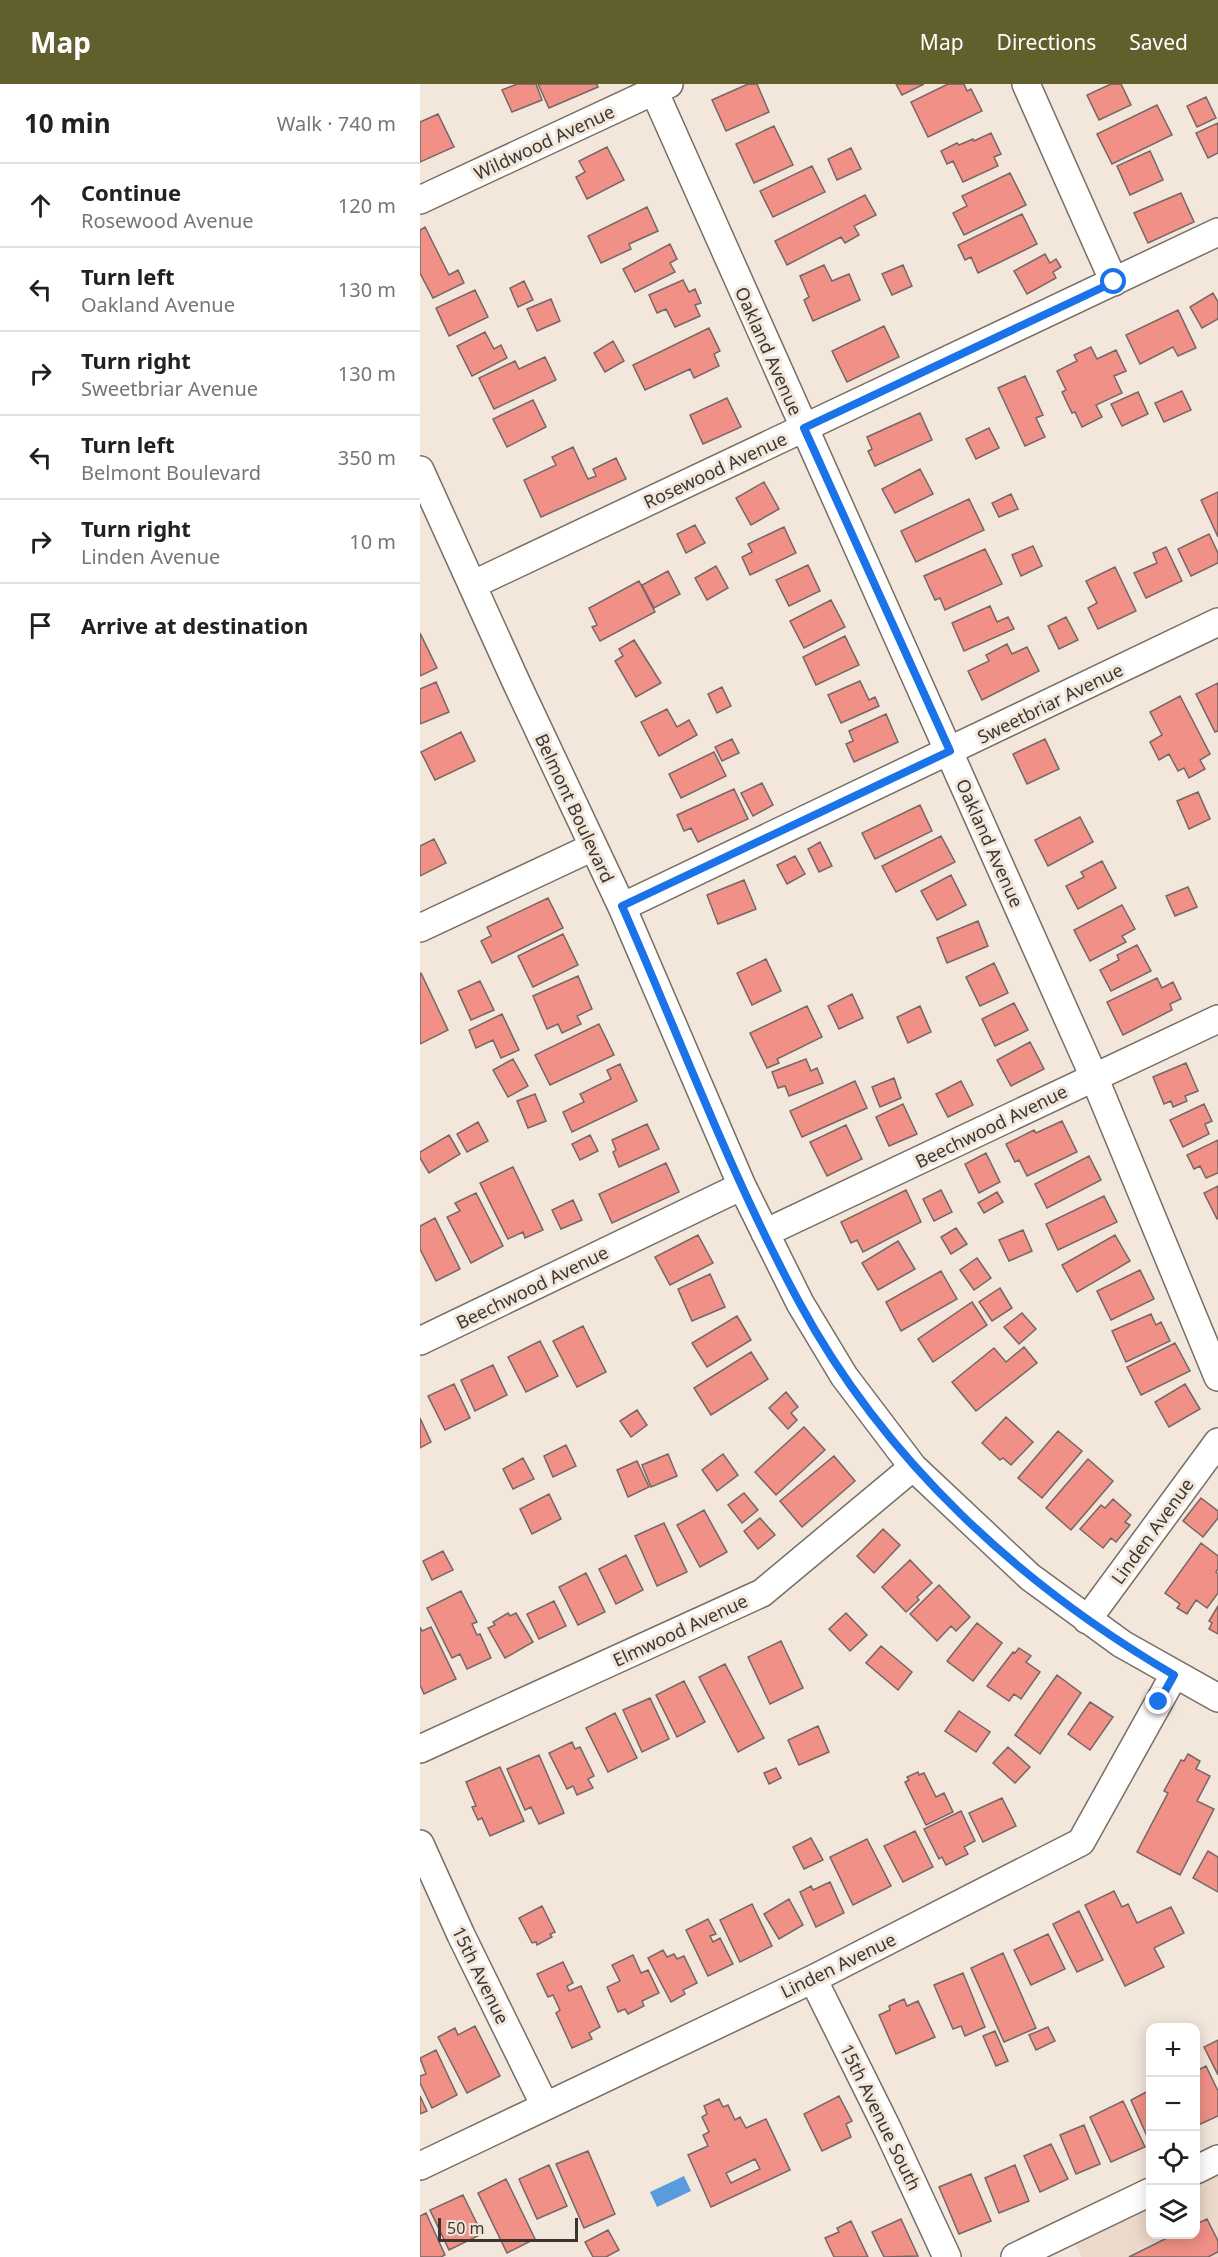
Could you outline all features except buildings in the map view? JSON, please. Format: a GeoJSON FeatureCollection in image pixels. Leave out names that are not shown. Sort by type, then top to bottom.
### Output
{"type":"FeatureCollection","features":[{"type":"Feature","properties":{"kind":"street"},"geometry":{"type":"LineString","coordinates":[[1026,84],[1114,282]]}},
{"type":"Feature","properties":{"kind":"street","name":"Wildwood Avenue"},"geometry":{"type":"LineString","coordinates":[[420,201],[658,86]]}},
{"type":"Feature","properties":{"kind":"street","name":"Oakland Avenue"},"geometry":{"type":"LineString","coordinates":[[658,86],[804,428],[1094,1077],[1218,1377]]}},
{"type":"Feature","properties":{"kind":"street","name":"Rosewood Avenue"},"geometry":{"type":"LineString","coordinates":[[472,585],[1218,232]]}},
{"type":"Feature","properties":{"kind":"street","name":"Belmont Boulevard"},"geometry":{"type":"LineString","coordinates":[[420,470],[425,496],[472,585],[622,906],[742,1186],[800,1303],[844,1376],[913,1467],[1030,1577],[1122,1644],[1218,1698]]}},
{"type":"Feature","properties":{"kind":"street","name":"Sweetbriar Avenue"},"geometry":{"type":"LineString","coordinates":[[622,906],[1218,622]]}},
{"type":"Feature","properties":{"kind":"street"},"geometry":{"type":"LineString","coordinates":[[420,928],[593,847]]}},
{"type":"Feature","properties":{"kind":"street","name":"Beechwood Avenue"},"geometry":{"type":"LineString","coordinates":[[765,1233],[1218,1019]]}},
{"type":"Feature","properties":{"kind":"street","name":"Beechwood Avenue"},"geometry":{"type":"LineString","coordinates":[[420,1341],[742,1186]]}},
{"type":"Feature","properties":{"kind":"street","name":"Linden Avenue"},"geometry":{"type":"LineString","coordinates":[[1087,1620],[1218,1442]]}},
{"type":"Feature","properties":{"kind":"street","name":"Elmwood Avenue"},"geometry":{"type":"LineString","coordinates":[[420,1749],[762,1593],[913,1467]]}},
{"type":"Feature","properties":{"kind":"street","name":"Linden Avenue"},"geometry":{"type":"LineString","coordinates":[[420,2166],[813,1979],[1081,1842],[1174,1675]]}},
{"type":"Feature","properties":{"kind":"street","name":"15th Avenue"},"geometry":{"type":"LineString","coordinates":[[420,1844],[461,1935],[545,2106]]}},
{"type":"Feature","properties":{"kind":"street","name":"15th Avenue South"},"geometry":{"type":"LineString","coordinates":[[813,1979],[888,2130],[947,2257]]}},
{"type":"Feature","properties":{"kind":"street"},"geometry":{"type":"LineString","coordinates":[[1200,2168],[1218,2159]]}},
{"type":"Feature","properties":{"kind":"street"},"geometry":{"type":"LineString","coordinates":[[1015,2257],[1146,2194]]}},
{"type":"Feature","properties":{"kind":"shaded area"},"geometry":{"type":"Polygon","coordinates":[[[1218,2159],[1218,2257],[1082,2257],[1068,2232],[1146,2194],[1146,2239],[1200,2239],[1200,2168],[1218,2159]]]}},
{"type":"Feature","properties":{"kind":"water"},"geometry":{"type":"Polygon","coordinates":[[[684,2176],[691,2191],[657,2207],[650,2192],[684,2176]]]}},
{"type":"Feature","properties":{"kind":"route"},"geometry":{"type":"LineString","coordinates":[[1114,282],[804,428],[950,751],[622,906],[742,1186],[800,1303],[844,1376],[913,1467],[990,1541],[1030,1577],[1087,1620],[1174,1675],[1159,1702]]}}]}
